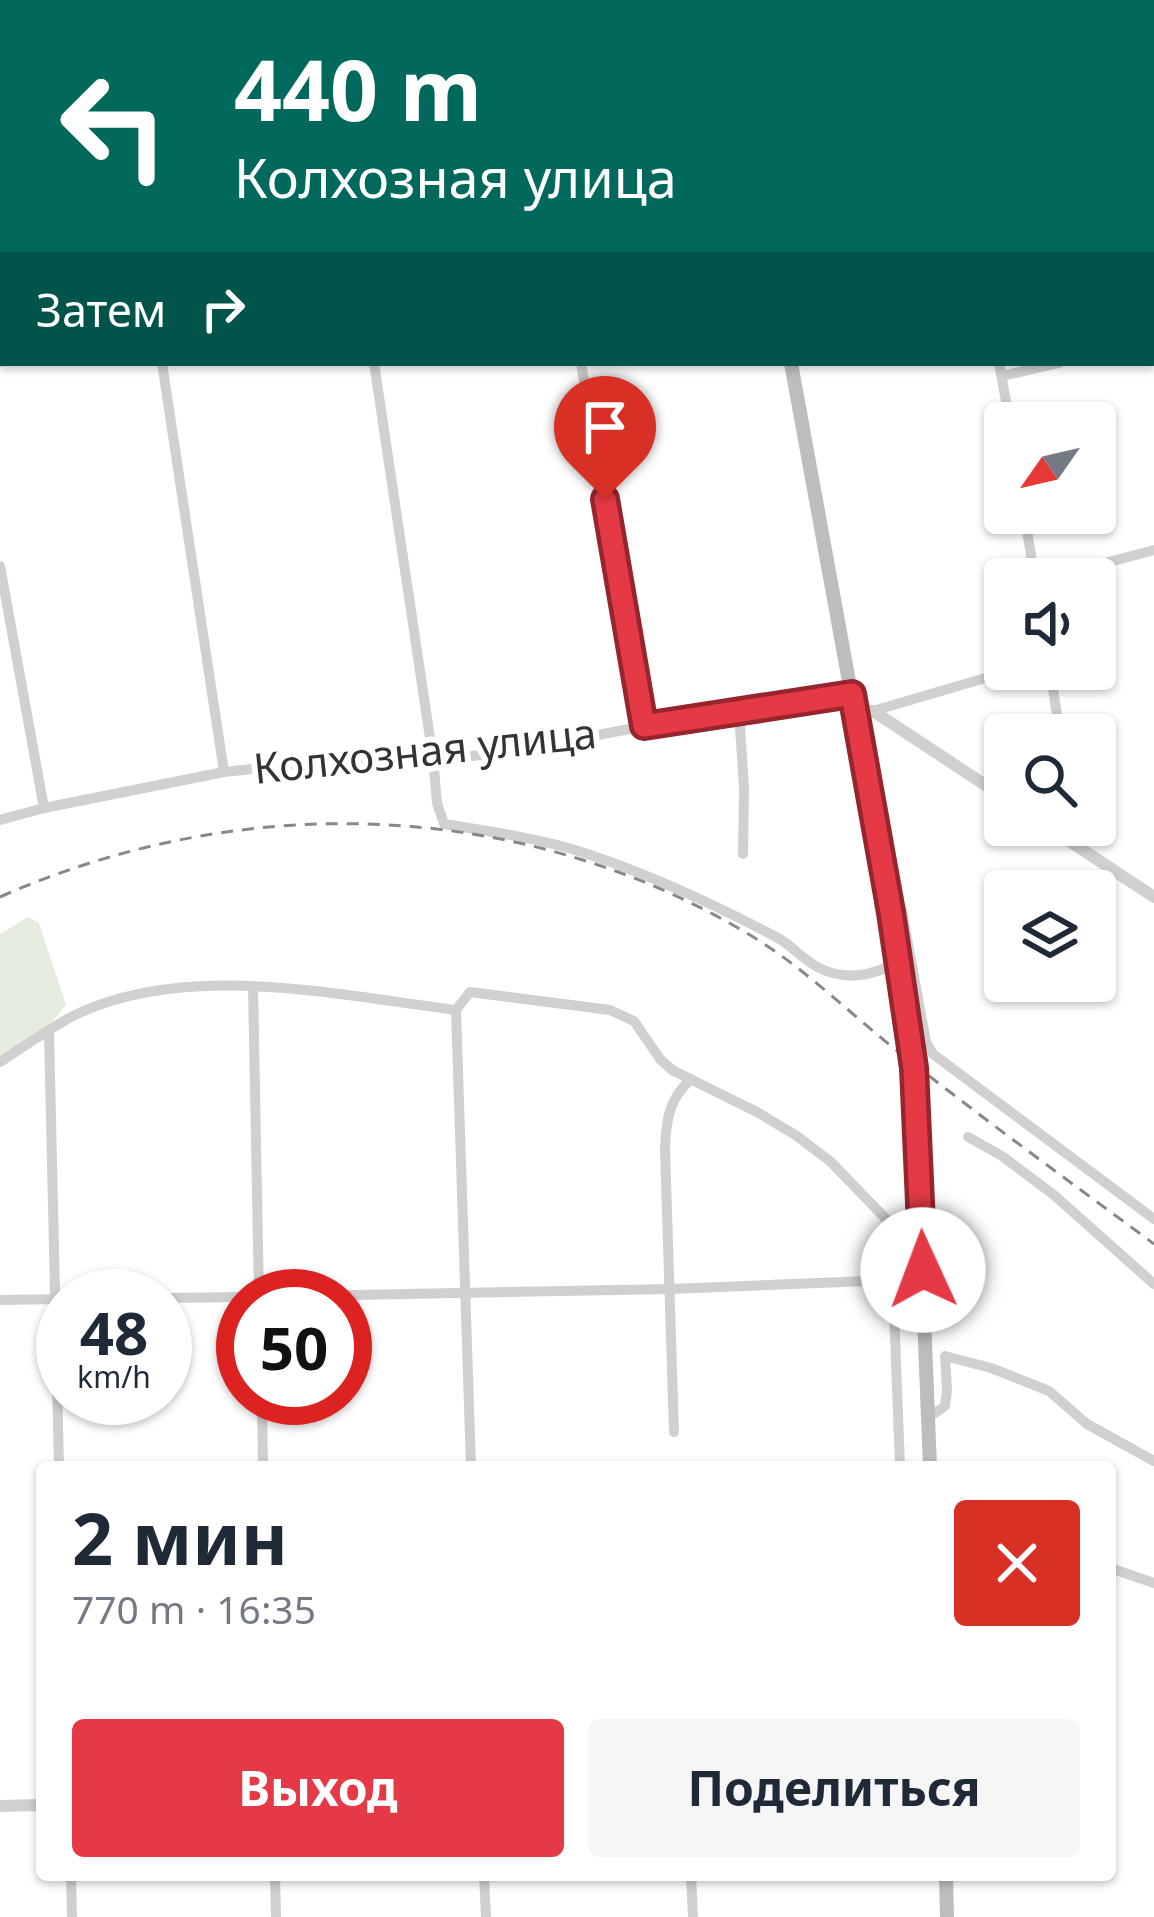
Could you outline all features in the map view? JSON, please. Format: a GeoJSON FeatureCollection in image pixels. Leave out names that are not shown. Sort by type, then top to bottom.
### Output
{"type":"FeatureCollection","features":[{"type":"Feature","properties":{"kind":"main road"},"geometry":{"type":"LineString","coordinates":[[791,366],[854,702],[914,1068],[930,1461]]}},
{"type":"Feature","properties":{"kind":"main road"},"geometry":{"type":"LineString","coordinates":[[946,1881],[947,1917]]}},
{"type":"Feature","properties":{"kind":"street"},"geometry":{"type":"LineString","coordinates":[[163,366],[224,772]]}},
{"type":"Feature","properties":{"kind":"street"},"geometry":{"type":"LineString","coordinates":[[374,366],[443,824],[569,848],[676,888],[785,941],[825,973],[840,976],[886,968],[879,904],[887,892],[902,911],[926,1042],[933,1054],[1154,1219]]}},
{"type":"Feature","properties":{"kind":"street"},"geometry":{"type":"LineString","coordinates":[[582,366],[644,726]]}},
{"type":"Feature","properties":{"kind":"street"},"geometry":{"type":"LineString","coordinates":[[1000,369],[1006,402]]}},
{"type":"Feature","properties":{"kind":"street"},"geometry":{"type":"LineString","coordinates":[[1116,560],[1154,550]]}},
{"type":"Feature","properties":{"kind":"street"},"geometry":{"type":"LineString","coordinates":[[0,566],[44,808]]}},
{"type":"Feature","properties":{"kind":"street"},"geometry":{"type":"LineString","coordinates":[[873,711],[984,678]]}},
{"type":"Feature","properties":{"kind":"street"},"geometry":{"type":"LineString","coordinates":[[854,702],[984,784]]}},
{"type":"Feature","properties":{"kind":"street","name":"Колхозная улица"},"geometry":{"type":"LineString","coordinates":[[0,820],[224,772],[523,750],[739,712],[854,702]]}},
{"type":"Feature","properties":{"kind":"street"},"geometry":{"type":"LineString","coordinates":[[739,712],[743,854]]}},
{"type":"Feature","properties":{"kind":"street"},"geometry":{"type":"LineString","coordinates":[[1087,846],[1154,897]]}},
{"type":"Feature","properties":{"kind":"street"},"geometry":{"type":"LineString","coordinates":[[254,986],[259,1269]]}},
{"type":"Feature","properties":{"kind":"street"},"geometry":{"type":"LineString","coordinates":[[0,1062],[72,1016],[149,991],[254,986],[456,1010]]}},
{"type":"Feature","properties":{"kind":"street"},"geometry":{"type":"LineString","coordinates":[[471,1461],[456,1010],[470,992],[610,1010],[634,1021],[672,1070],[797,1136],[872,1202],[891,1230],[900,1461]]}},
{"type":"Feature","properties":{"kind":"street"},"geometry":{"type":"LineString","coordinates":[[49,1031],[59,1269]]}},
{"type":"Feature","properties":{"kind":"street"},"geometry":{"type":"LineString","coordinates":[[674,1432],[664,1149],[677,1092],[691,1079]]}},
{"type":"Feature","properties":{"kind":"street"},"geometry":{"type":"LineString","coordinates":[[968,1137],[1054,1196],[1154,1284]]}},
{"type":"Feature","properties":{"kind":"street"},"geometry":{"type":"LineString","coordinates":[[372,1294],[893,1280]]}},
{"type":"Feature","properties":{"kind":"street"},"geometry":{"type":"LineString","coordinates":[[0,1300],[36,1299]]}},
{"type":"Feature","properties":{"kind":"street"},"geometry":{"type":"LineString","coordinates":[[928,1418],[945,1406],[944,1356],[962,1359],[1049,1390],[1088,1424],[1154,1461]]}},
{"type":"Feature","properties":{"kind":"street"},"geometry":{"type":"LineString","coordinates":[[59,1425],[59,1461]]}},
{"type":"Feature","properties":{"kind":"street"},"geometry":{"type":"LineString","coordinates":[[262,1425],[263,1461]]}},
{"type":"Feature","properties":{"kind":"street"},"geometry":{"type":"LineString","coordinates":[[1116,1570],[1154,1583]]}},
{"type":"Feature","properties":{"kind":"street"},"geometry":{"type":"LineString","coordinates":[[0,1806],[36,1805]]}},
{"type":"Feature","properties":{"kind":"street"},"geometry":{"type":"LineString","coordinates":[[71,1881],[72,1917]]}},
{"type":"Feature","properties":{"kind":"street"},"geometry":{"type":"LineString","coordinates":[[274,1881],[276,1917]]}},
{"type":"Feature","properties":{"kind":"street"},"geometry":{"type":"LineString","coordinates":[[484,1881],[486,1917]]}},
{"type":"Feature","properties":{"kind":"street"},"geometry":{"type":"LineString","coordinates":[[692,1881],[693,1917]]}},
{"type":"Feature","properties":{"kind":"shaded area"},"geometry":{"type":"Polygon","coordinates":[[[28,917],[39,923],[66,1005],[47,1028],[0,1057],[0,934],[28,917]]]}},
{"type":"Feature","properties":{"kind":"railway"},"geometry":{"type":"LineString","coordinates":[[0,897],[92,862],[187,839],[283,826],[380,824],[476,835],[571,856],[662,890],[770,948],[931,1078],[1154,1244]]}},
{"type":"Feature","properties":{"kind":"route"},"geometry":{"type":"LineString","coordinates":[[605,499],[644,726],[852,694],[914,1068],[923,1270]]}}]}
